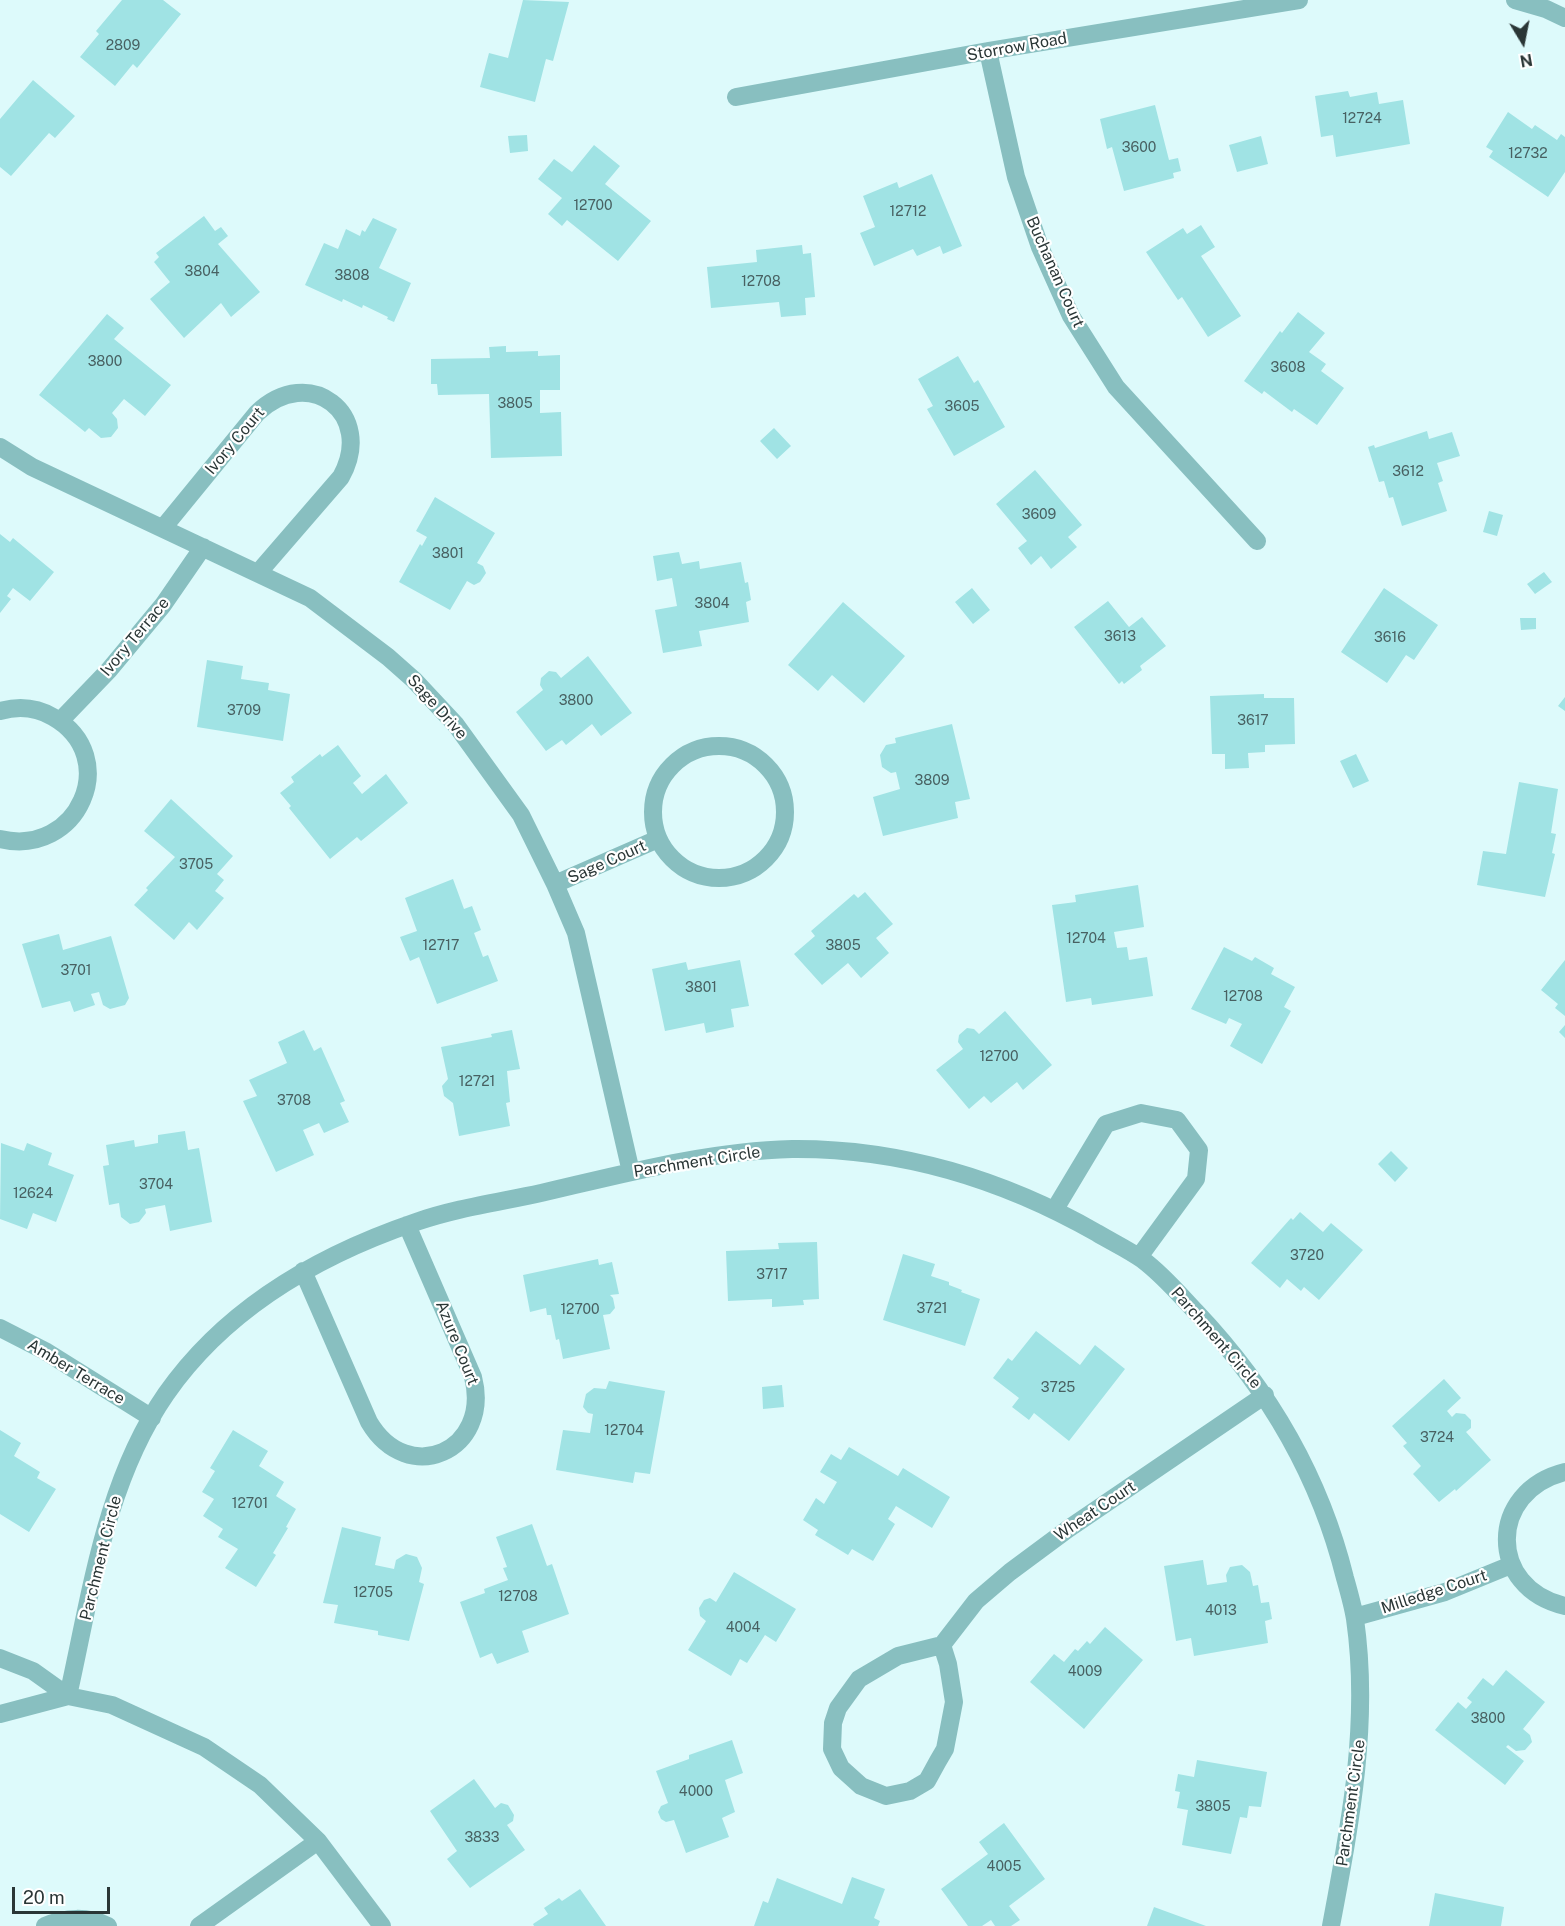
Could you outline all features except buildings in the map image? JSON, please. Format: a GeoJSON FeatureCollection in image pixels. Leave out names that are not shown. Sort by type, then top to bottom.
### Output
{"type":"FeatureCollection","features":[{"type":"Feature","properties":{"kind":"street","name":"Storrow Road"},"geometry":{"type":"LineString","coordinates":[[736,97],[988,51],[1299,0]]}},
{"type":"Feature","properties":{"kind":"street"},"geometry":{"type":"LineString","coordinates":[[1515,0],[1546,9],[1565,18]]}},
{"type":"Feature","properties":{"kind":"street","name":"Buchanan Court"},"geometry":{"type":"LineString","coordinates":[[988,51],[1017,177],[1040,247],[1071,316],[1116,387],[1257,541]]}},
{"type":"Feature","properties":{"kind":"street","name":"Ivory Court"},"geometry":{"type":"LineString","coordinates":[[163,528],[269,401],[284,394],[300,392],[316,394],[331,402],[343,414],[350,430],[352,446],[349,462],[341,477],[258,573]]}},
{"type":"Feature","properties":{"kind":"street","name":"Sage Drive"},"geometry":{"type":"LineString","coordinates":[[0,447],[32,467],[310,598],[388,657],[414,680],[456,725],[521,815],[576,933],[631,1172]]}},
{"type":"Feature","properties":{"kind":"street","name":"Ivory Terrace"},"geometry":{"type":"LineString","coordinates":[[60,721],[108,670],[156,613],[203,547]]}},
{"type":"Feature","properties":{"kind":"street"},"geometry":{"type":"LineString","coordinates":[[0,711],[10,708],[28,708],[45,712],[60,721],[73,733],[82,748],[87,774],[83,799],[75,815],[63,828],[47,837],[30,842],[0,839]]}},
{"type":"Feature","properties":{"kind":"street","name":"Sage Court"},"geometry":{"type":"LineString","coordinates":[[726,746],[743,750],[759,759],[771,770],[780,785],[785,802],[786,819],[781,836],[773,851],[761,864],[746,873],[729,878],[712,878],[695,874],[680,866],[658,839],[653,822],[653,805],[657,788],[665,773],[678,760],[692,752],[709,747],[726,746]]}},
{"type":"Feature","properties":{"kind":"street","name":"Sage Court"},"geometry":{"type":"LineString","coordinates":[[555,884],[658,839]]}},
{"type":"Feature","properties":{"kind":"street"},"geometry":{"type":"LineString","coordinates":[[1055,1209],[1106,1124],[1142,1113],[1177,1120],[1198,1150],[1196,1179],[1139,1257]]}},
{"type":"Feature","properties":{"kind":"street","name":"Parchment Circle"},"geometry":{"type":"LineString","coordinates":[[68,1696],[105,1530],[130,1459],[168,1391],[217,1335],[244,1310],[303,1271],[348,1249],[420,1220],[631,1172],[720,1155],[789,1149],[830,1150],[881,1156],[930,1165],[979,1178],[1055,1209],[1139,1257],[1162,1275],[1213,1329],[1265,1395],[1301,1455],[1325,1510],[1338,1548],[1355,1617],[1361,1699],[1360,1744],[1352,1816],[1331,1926]]}},
{"type":"Feature","properties":{"kind":"street","name":"Azure Court"},"geometry":{"type":"LineString","coordinates":[[303,1271],[377,1436],[389,1447],[403,1454],[419,1457],[450,1448],[463,1438],[472,1425],[477,1410],[477,1393],[473,1377],[407,1225]]}},
{"type":"Feature","properties":{"kind":"street","name":"Amber Terrace"},"geometry":{"type":"LineString","coordinates":[[0,1328],[45,1351],[152,1418]]}},
{"type":"Feature","properties":{"kind":"street","name":"Wheat Court"},"geometry":{"type":"LineString","coordinates":[[942,1645],[976,1601],[1010,1572],[1068,1529],[1265,1395]]}},
{"type":"Feature","properties":{"kind":"street"},"geometry":{"type":"LineString","coordinates":[[1565,1473],[1548,1477],[1533,1486],[1520,1498],[1507,1530],[1507,1548],[1511,1565],[1520,1580],[1533,1593],[1548,1602],[1565,1606]]}},
{"type":"Feature","properties":{"kind":"street","name":"Milledge Court"},"geometry":{"type":"LineString","coordinates":[[1355,1617],[1445,1592],[1511,1565]]}},
{"type":"Feature","properties":{"kind":"street"},"geometry":{"type":"LineString","coordinates":[[942,1645],[948,1664],[954,1702],[945,1749],[927,1781],[910,1791],[886,1796],[861,1786],[841,1768],[832,1749],[833,1723],[838,1708],[859,1679],[885,1662],[898,1656],[942,1645]]}},
{"type":"Feature","properties":{"kind":"street"},"geometry":{"type":"LineString","coordinates":[[0,1658],[33,1671],[68,1696],[112,1705],[204,1747],[260,1785],[318,1841],[382,1926]]}},
{"type":"Feature","properties":{"kind":"street"},"geometry":{"type":"LineString","coordinates":[[0,1714],[68,1696]]}},
{"type":"Feature","properties":{"kind":"street"},"geometry":{"type":"LineString","coordinates":[[199,1926],[318,1841]]}},
{"type":"Feature","properties":{"kind":"street"},"geometry":{"type":"LineString","coordinates":[[45,1926],[83,1918],[108,1926]]}}]}
